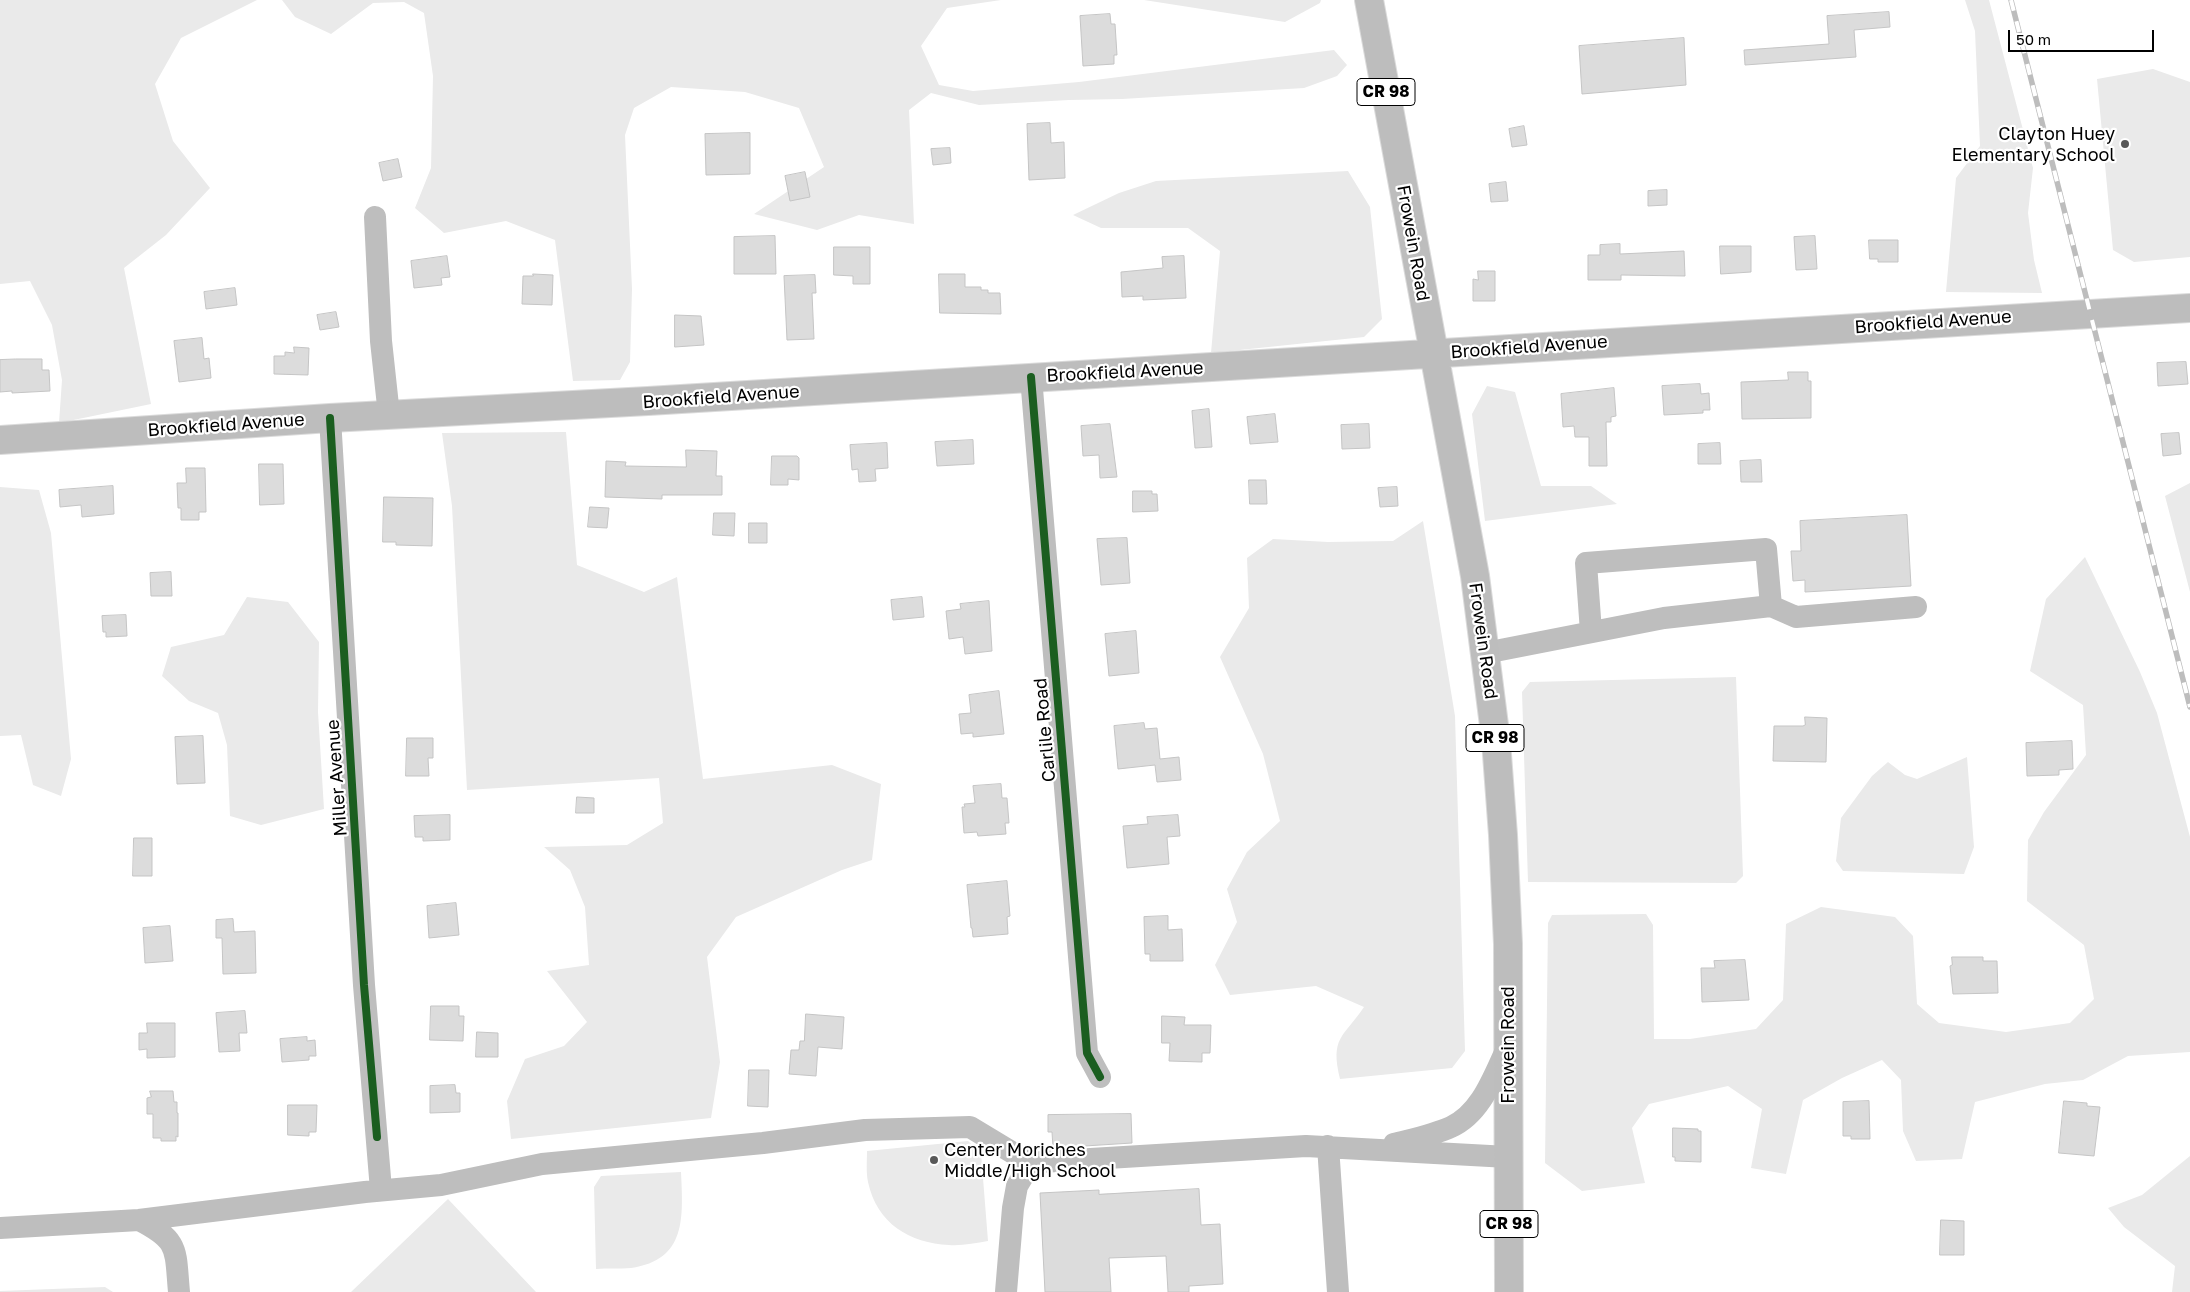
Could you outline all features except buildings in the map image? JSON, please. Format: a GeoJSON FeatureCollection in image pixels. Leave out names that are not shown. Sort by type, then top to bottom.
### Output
{"type":"FeatureCollection","features":[{"type":"Feature","properties":{"kind":"main road","name":"Frowein Road"},"geometry":{"type":"LineString","coordinates":[[1369,0],[1473,568],[1496,741],[1504,844],[1508,944],[1509,1292]]}},
{"type":"Feature","properties":{"kind":"main road","name":"Brookfield Avenue"},"geometry":{"type":"LineString","coordinates":[[0,440],[330,418],[648,401],[2190,308]]}},
{"type":"Feature","properties":{"kind":"street"},"geometry":{"type":"LineString","coordinates":[[375,217],[381,340],[388,415]]}},
{"type":"Feature","properties":{"kind":"street","name":"Carlile Road"},"geometry":{"type":"LineString","coordinates":[[1031,378],[1088,1052],[1100,1077]]}},
{"type":"Feature","properties":{"kind":"street","name":"Miller Avenue"},"geometry":{"type":"LineString","coordinates":[[330,418],[364,985],[381,1190]]}},
{"type":"Feature","properties":{"kind":"street"},"geometry":{"type":"LineString","coordinates":[[1591,632],[1586,563],[1766,549],[1771,606]]}},
{"type":"Feature","properties":{"kind":"street"},"geometry":{"type":"LineString","coordinates":[[1485,653],[1664,618],[1771,606],[1796,617],[1916,607]]}},
{"type":"Feature","properties":{"kind":"street"},"geometry":{"type":"LineString","coordinates":[[1376,1149],[1443,1130],[1461,1121],[1478,1104],[1508,1045]]}},
{"type":"Feature","properties":{"kind":"street"},"geometry":{"type":"LineString","coordinates":[[0,1228],[139,1220],[381,1190],[441,1185],[542,1164],[865,1130],[970,1128],[1033,1165]]}},
{"type":"Feature","properties":{"kind":"street"},"geometry":{"type":"LineString","coordinates":[[1006,1292],[1014,1195],[1021,1177],[1033,1165],[1049,1160],[1306,1146],[1508,1156]]}},
{"type":"Feature","properties":{"kind":"street"},"geometry":{"type":"LineString","coordinates":[[1328,1146],[1338,1292]]}},
{"type":"Feature","properties":{"kind":"street"},"geometry":{"type":"LineString","coordinates":[[175,1249],[187,1226],[205,1212]]}},
{"type":"Feature","properties":{"kind":"street"},"geometry":{"type":"LineString","coordinates":[[139,1220],[161,1231],[175,1249],[179,1292]]}},
{"type":"Feature","properties":{"kind":"shaded area"},"geometry":{"type":"Polygon","coordinates":[[[0,0],[257,0],[181,38],[155,84],[173,141],[210,188],[166,235],[124,268],[151,404],[59,423],[62,380],[52,325],[30,281],[0,284],[0,0]]]}},
{"type":"Feature","properties":{"kind":"shaded area"},"geometry":{"type":"Polygon","coordinates":[[[282,0],[1001,0],[947,8],[921,46],[939,85],[973,91],[1079,82],[1334,50],[1347,65],[1337,76],[1304,88],[979,105],[931,93],[909,110],[914,224],[859,215],[817,230],[754,214],[824,167],[799,108],[745,92],[671,87],[634,108],[625,135],[632,289],[630,362],[620,380],[573,381],[555,240],[506,221],[444,233],[415,208],[431,168],[433,76],[424,13],[404,2],[373,3],[331,34],[295,17],[282,0]]]}},
{"type":"Feature","properties":{"kind":"shaded area"},"geometry":{"type":"Polygon","coordinates":[[[1144,0],[1321,0],[1320,3],[1285,22],[1144,0]]]}},
{"type":"Feature","properties":{"kind":"shaded area"},"geometry":{"type":"Polygon","coordinates":[[[1965,0],[1989,0],[2033,168],[2028,213],[2034,260],[2042,293],[1946,292],[1956,178],[1980,146],[1975,31],[1965,0]]]}},
{"type":"Feature","properties":{"kind":"shaded area"},"geometry":{"type":"Polygon","coordinates":[[[2153,69],[2190,82],[2190,257],[2134,262],[2113,250],[2097,79],[2153,69]]]}},
{"type":"Feature","properties":{"kind":"shaded area"},"geometry":{"type":"Polygon","coordinates":[[[1348,171],[1370,207],[1382,319],[1364,337],[1211,353],[1220,251],[1188,228],[1101,228],[1073,215],[1119,193],[1156,181],[1348,171]]]}},
{"type":"Feature","properties":{"kind":"shaded area"},"geometry":{"type":"Polygon","coordinates":[[[1487,386],[1515,392],[1541,486],[1591,486],[1617,504],[1485,521],[1472,414],[1487,386]]]}},
{"type":"Feature","properties":{"kind":"shaded area"},"geometry":{"type":"Polygon","coordinates":[[[566,432],[577,565],[644,592],[677,577],[703,779],[832,765],[881,784],[872,860],[842,870],[736,917],[707,957],[720,1062],[711,1118],[511,1139],[507,1101],[525,1059],[564,1046],[587,1022],[547,971],[589,965],[585,907],[570,870],[544,847],[627,845],[663,823],[659,778],[467,790],[452,506],[442,433],[566,432]]]}},
{"type":"Feature","properties":{"kind":"shaded area"},"geometry":{"type":"Polygon","coordinates":[[[2190,483],[2190,592],[2165,496],[2190,483]]]}},
{"type":"Feature","properties":{"kind":"shaded area"},"geometry":{"type":"Polygon","coordinates":[[[0,487],[39,490],[51,533],[71,759],[61,796],[33,785],[21,735],[0,736],[0,487]]]}},
{"type":"Feature","properties":{"kind":"shaded area"},"geometry":{"type":"Polygon","coordinates":[[[1423,521],[1455,716],[1465,1051],[1452,1068],[1340,1079],[1337,1054],[1340,1039],[1364,1007],[1316,986],[1230,995],[1215,965],[1237,922],[1227,889],[1247,852],[1280,821],[1263,754],[1220,657],[1249,608],[1247,558],[1273,539],[1328,542],[1393,541],[1423,521]]]}},
{"type":"Feature","properties":{"kind":"shaded area"},"geometry":{"type":"Polygon","coordinates":[[[2085,557],[2140,672],[2157,713],[2190,837],[2190,1052],[2128,1056],[2083,1080],[2045,1084],[1975,1102],[1962,1159],[1916,1161],[1903,1131],[1901,1080],[1882,1060],[1842,1078],[1803,1100],[1786,1174],[1751,1168],[1762,1109],[1728,1086],[1649,1104],[1632,1128],[1645,1183],[1582,1191],[1545,1163],[1548,923],[1552,915],[1646,914],[1653,925],[1654,1039],[1690,1039],[1756,1029],[1783,1000],[1786,924],[1821,907],[1895,917],[1913,936],[1917,1004],[1939,1023],[2006,1032],[2070,1023],[2094,999],[2084,945],[2027,901],[2028,840],[2044,812],[2086,755],[2083,705],[2030,671],[2046,599],[2085,557]]]}},
{"type":"Feature","properties":{"kind":"shaded area"},"geometry":{"type":"Polygon","coordinates":[[[247,597],[288,602],[319,642],[318,712],[324,809],[261,825],[230,816],[227,745],[218,713],[189,701],[162,676],[171,647],[224,635],[247,597]]]}},
{"type":"Feature","properties":{"kind":"shaded area"},"geometry":{"type":"Polygon","coordinates":[[[1736,677],[1743,876],[1736,883],[1528,882],[1522,692],[1530,682],[1736,677]]]}},
{"type":"Feature","properties":{"kind":"shaded area"},"geometry":{"type":"Polygon","coordinates":[[[1967,757],[1974,847],[1964,874],[1843,871],[1836,861],[1841,818],[1872,776],[1888,762],[1905,775],[1917,779],[1967,757]]]}},
{"type":"Feature","properties":{"kind":"shaded area"},"geometry":{"type":"Polygon","coordinates":[[[968,1141],[981,1153],[988,1241],[959,1245],[935,1243],[909,1235],[887,1220],[872,1197],[868,1182],[867,1151],[968,1141]]]}},
{"type":"Feature","properties":{"kind":"shaded area"},"geometry":{"type":"Polygon","coordinates":[[[2190,1156],[2190,1292],[2172,1292],[2175,1266],[2124,1227],[2108,1208],[2142,1195],[2190,1156]]]}},
{"type":"Feature","properties":{"kind":"shaded area"},"geometry":{"type":"Polygon","coordinates":[[[681,1172],[681,1220],[678,1234],[672,1246],[663,1256],[649,1263],[631,1268],[596,1269],[594,1187],[601,1176],[681,1172]]]}},
{"type":"Feature","properties":{"kind":"shaded area"},"geometry":{"type":"Polygon","coordinates":[[[448,1199],[536,1292],[351,1292],[448,1199]]]}},
{"type":"Feature","properties":{"kind":"shaded area"},"geometry":{"type":"Polygon","coordinates":[[[105,1287],[113,1292],[0,1292],[0,1291],[105,1287]]]}},
{"type":"Feature","properties":{"kind":"railway"},"geometry":{"type":"LineString","coordinates":[[2011,0],[2190,707]]}},
{"type":"Feature","properties":{"kind":"cycle path"},"geometry":{"type":"LineString","coordinates":[[1031,377],[1087,1053],[1100,1077]]}},
{"type":"Feature","properties":{"kind":"cycle path"},"geometry":{"type":"LineString","coordinates":[[330,418],[364,985],[377,1137]]}},
{"type":"Feature","properties":{"kind":"place","name":"Clayton Huey Elementary School"},"geometry":{"type":"Point","coordinates":[2125,144]}},
{"type":"Feature","properties":{"kind":"place","name":"Center Moriches Middle/High School"},"geometry":{"type":"Point","coordinates":[934,1160]}}]}
